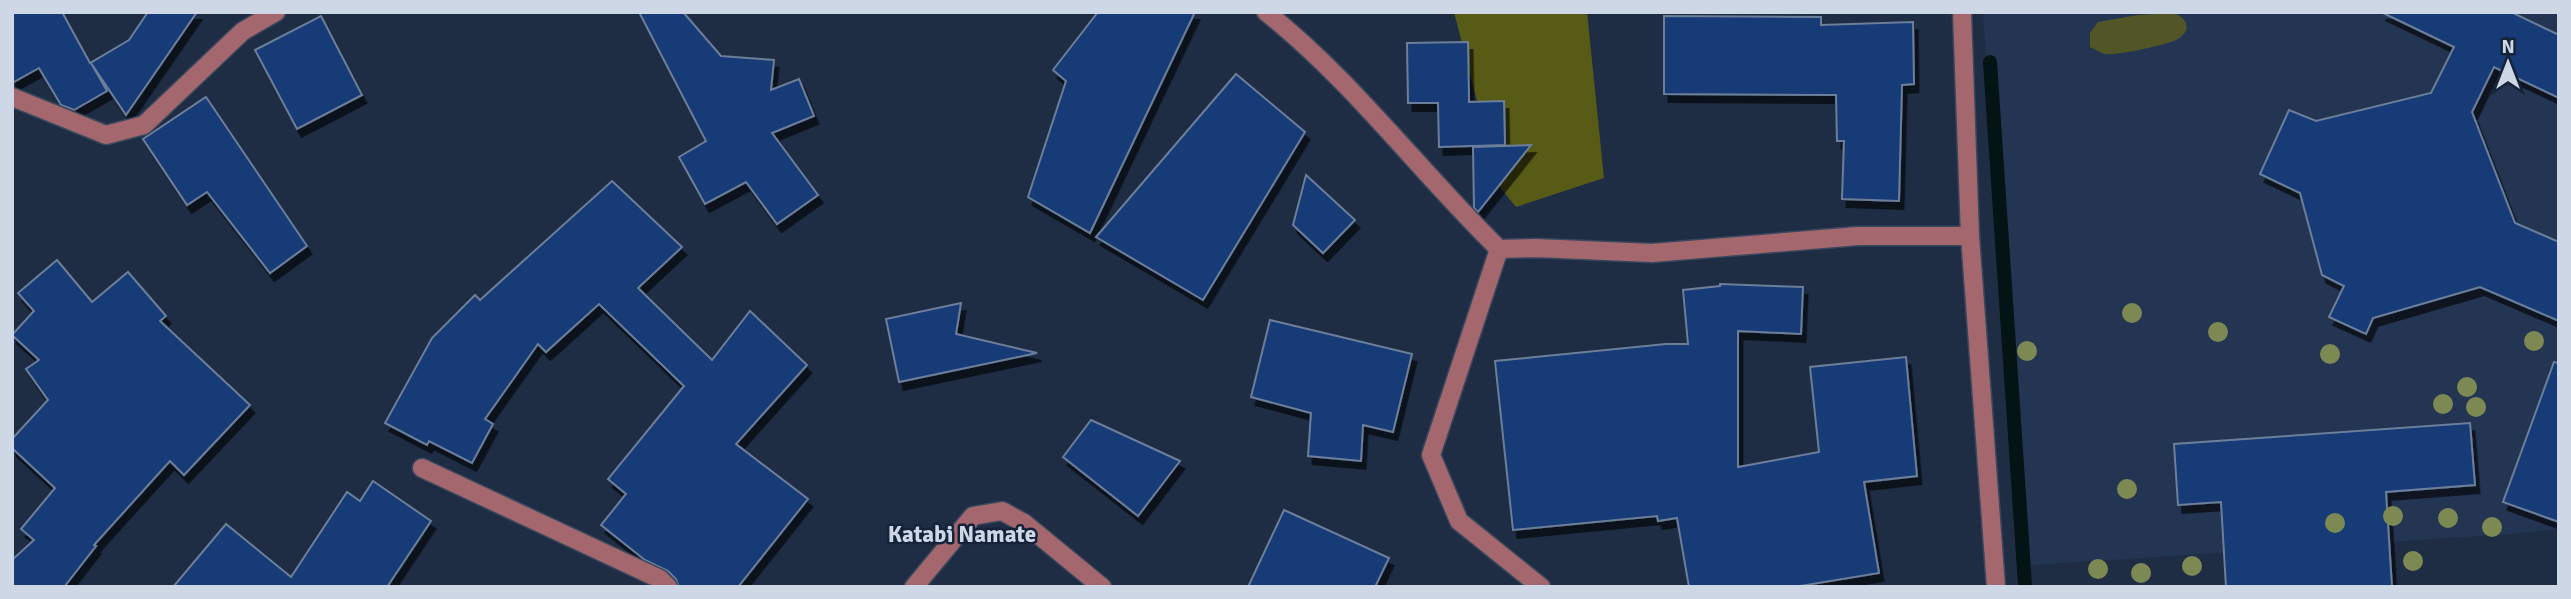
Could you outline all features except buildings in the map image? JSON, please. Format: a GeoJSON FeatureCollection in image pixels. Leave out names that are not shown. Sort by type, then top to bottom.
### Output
{"type":"FeatureCollection","features":[{"type":"Feature","properties":{"kind":"street"},"geometry":{"type":"LineString","coordinates":[[12,97],[106,135],[144,125],[243,31],[276,12]]}},
{"type":"Feature","properties":{"kind":"street"},"geometry":{"type":"LineString","coordinates":[[1266,12],[1289,30],[1371,112],[1457,208],[1499,249],[1652,253],[1858,236],[1970,236]]}},
{"type":"Feature","properties":{"kind":"street"},"geometry":{"type":"LineString","coordinates":[[1962,12],[1970,236],[1996,587]]}},
{"type":"Feature","properties":{"kind":"street"},"geometry":{"type":"LineString","coordinates":[[1499,249],[1431,455],[1459,521],[1541,587]]}},
{"type":"Feature","properties":{"kind":"street"},"geometry":{"type":"LineString","coordinates":[[422,468],[660,579],[668,587]]}},
{"type":"Feature","properties":{"kind":"street"},"geometry":{"type":"LineString","coordinates":[[914,587],[973,516],[1002,510],[1024,523],[1102,587]]}},
{"type":"Feature","properties":{"kind":"shaded area"},"geometry":{"type":"Polygon","coordinates":[[[1454,12],[1587,12],[1604,178],[1516,207],[1499,186],[1454,12]]]}},
{"type":"Feature","properties":{"kind":"shaded area"},"geometry":{"type":"Polygon","coordinates":[[[1983,12],[2559,12],[2559,529],[2018,566],[1983,12]]]}},
{"type":"Feature","properties":{"kind":"green space"},"geometry":{"type":"Polygon","coordinates":[[[2174,13],[2183,19],[2187,26],[2185,33],[2176,40],[2140,50],[2111,54],[2090,47],[2090,33],[2098,22],[2138,15],[2174,13]]]}},
{"type":"Feature","properties":{"kind":"waterway"},"geometry":{"type":"LineString","coordinates":[[1990,62],[2025,585]]}},
{"type":"Feature","properties":{"kind":"district","name":"Katabi Namate"},"geometry":{"type":"Point","coordinates":[962,534]}}]}
